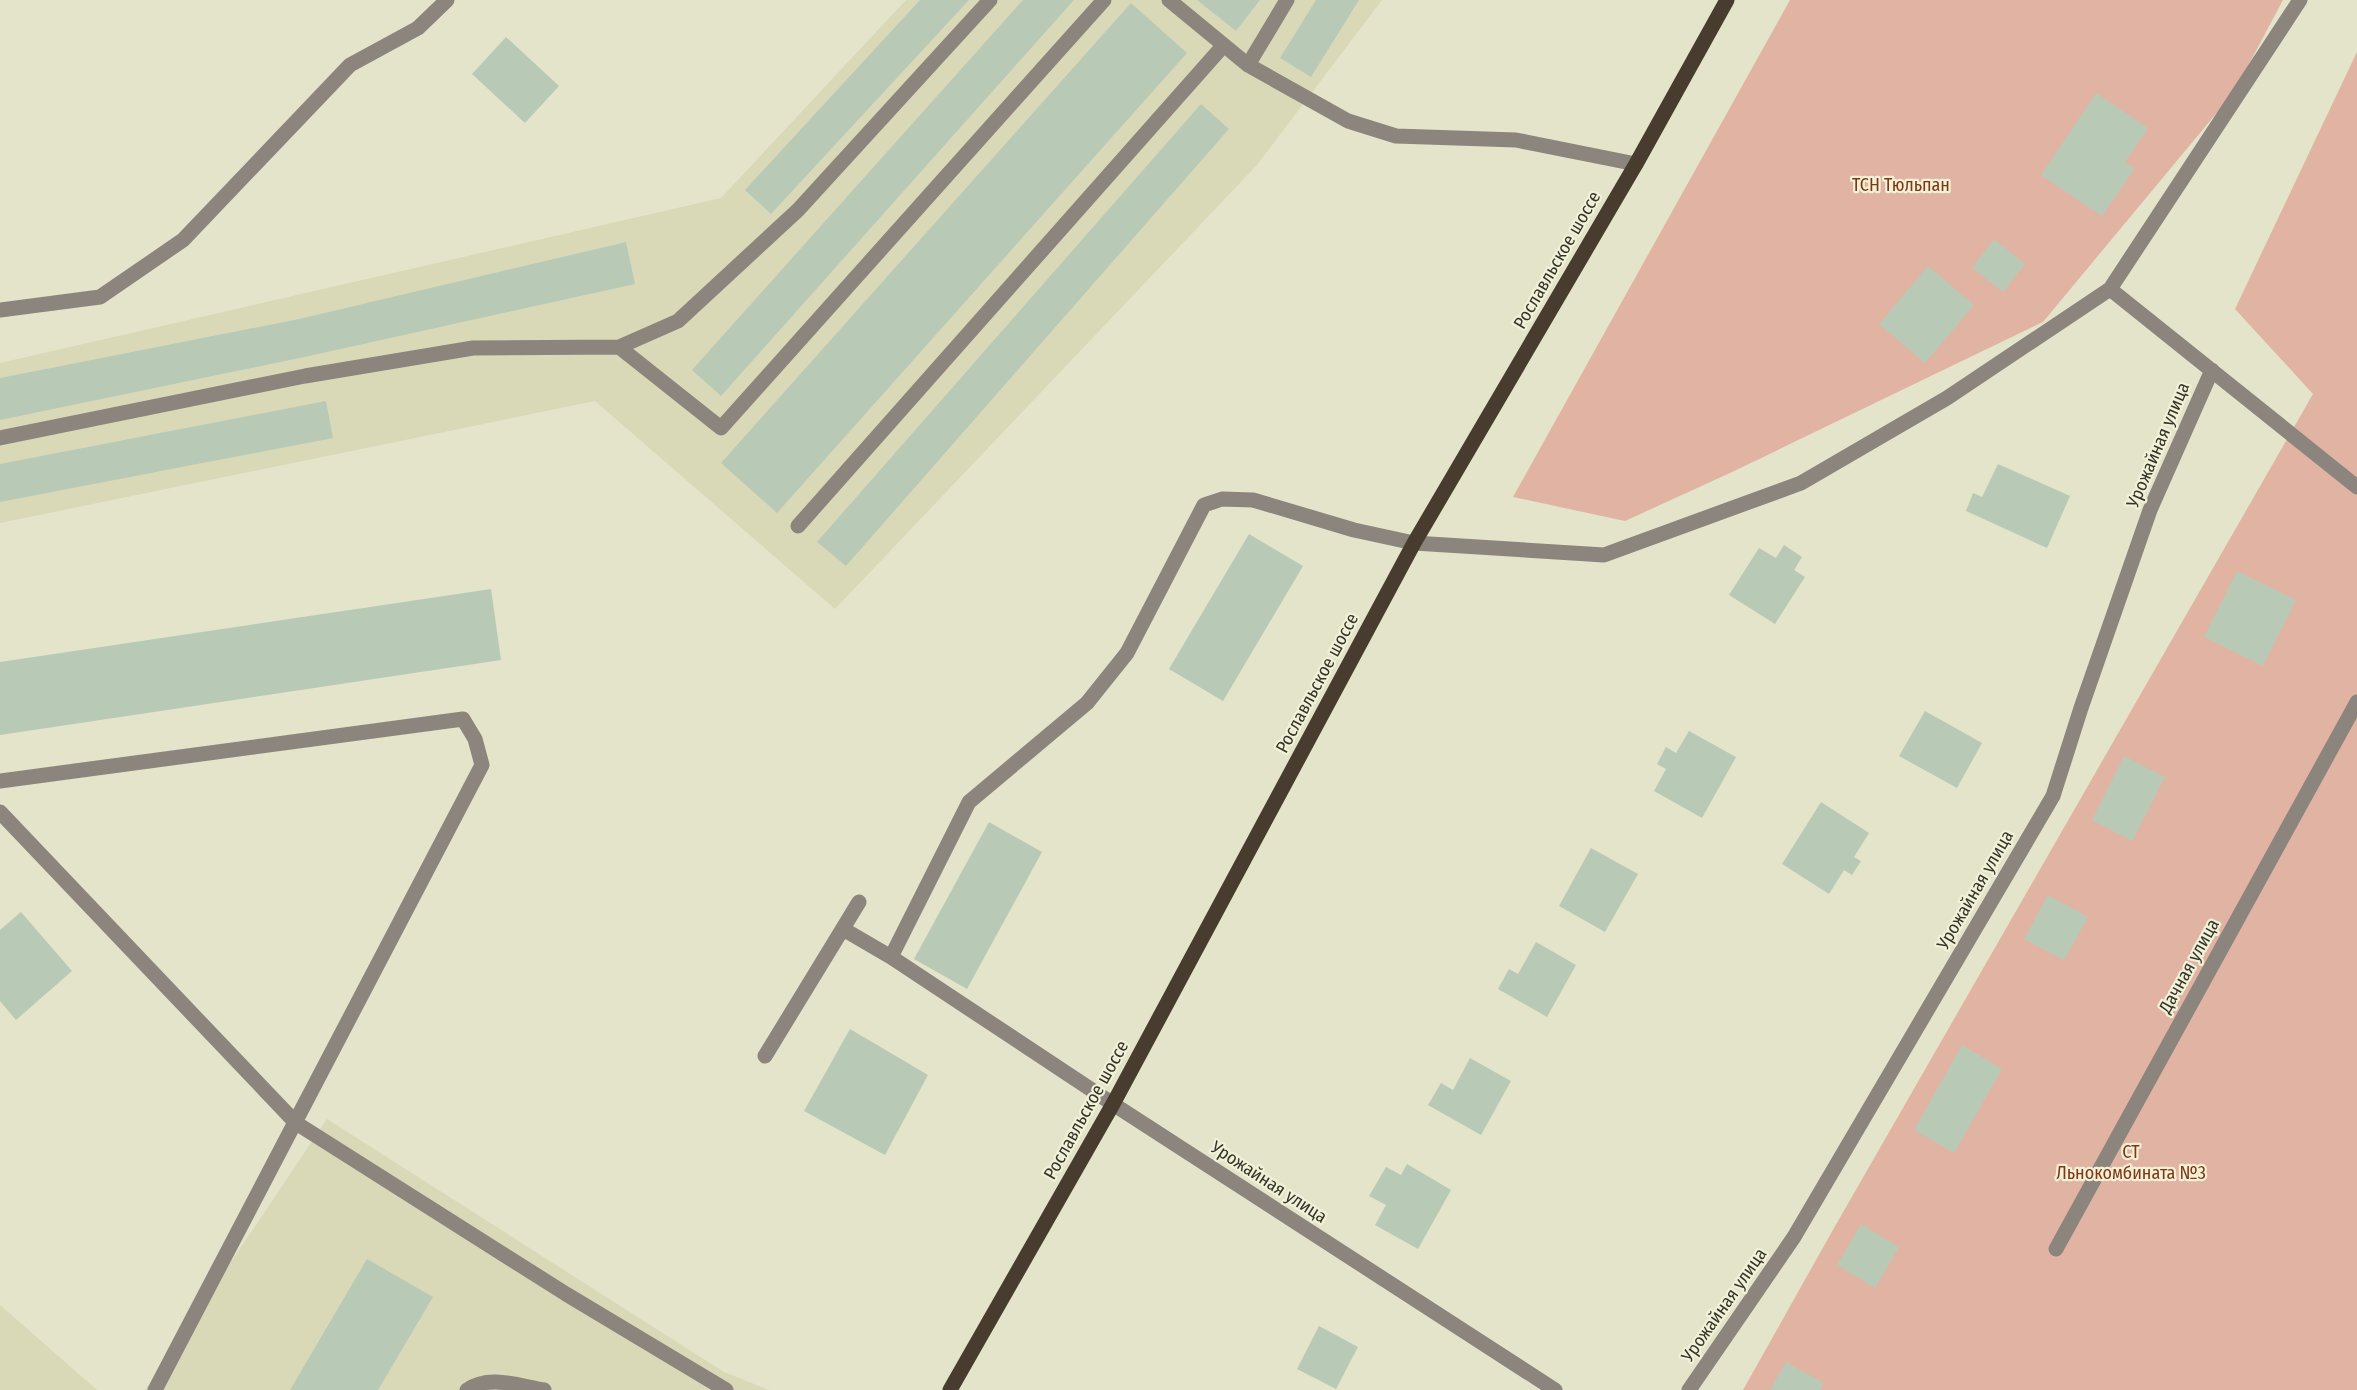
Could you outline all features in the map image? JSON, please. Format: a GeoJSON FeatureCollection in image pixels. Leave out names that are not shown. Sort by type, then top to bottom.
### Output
{"type":"FeatureCollection","features":[{"type":"Feature","properties":{"kind":"main road","name":"Рославльское шоссе"},"geometry":{"type":"LineString","coordinates":[[950,1390],[1113,1104],[1414,543],[1636,164],[1727,0]]}},
{"type":"Feature","properties":{"kind":"street"},"geometry":{"type":"LineString","coordinates":[[0,310],[100,297],[174,247],[350,65],[418,28],[447,0]]}},
{"type":"Feature","properties":{"kind":"street"},"geometry":{"type":"LineString","coordinates":[[0,438],[305,376],[473,348],[619,347],[678,321],[798,210],[990,0]]}},
{"type":"Feature","properties":{"kind":"street"},"geometry":{"type":"LineString","coordinates":[[619,347],[721,428],[1104,0]]}},
{"type":"Feature","properties":{"kind":"street"},"geometry":{"type":"LineString","coordinates":[[1169,0],[1248,64],[1348,121],[1396,136],[1516,140],[1636,164]]}},
{"type":"Feature","properties":{"kind":"street"},"geometry":{"type":"LineString","coordinates":[[1248,64],[1287,0]]}},
{"type":"Feature","properties":{"kind":"street"},"geometry":{"type":"LineString","coordinates":[[891,957],[969,802],[1087,703],[1127,653],[1204,505],[1222,499],[1252,500],[1354,530],[1414,543],[1604,555],[1801,483],[1947,398],[2110,289],[2300,0]]}},
{"type":"Feature","properties":{"kind":"street"},"geometry":{"type":"LineString","coordinates":[[798,526],[1223,45]]}},
{"type":"Feature","properties":{"kind":"street"},"geometry":{"type":"LineString","coordinates":[[2110,289],[2357,486]]}},
{"type":"Feature","properties":{"kind":"street","name":"Урожайная улица"},"geometry":{"type":"LineString","coordinates":[[1689,1390],[1794,1237],[2053,796],[2150,510],[2212,370]]}},
{"type":"Feature","properties":{"kind":"street","name":"Дачная улица"},"geometry":{"type":"LineString","coordinates":[[2056,1249],[2357,702]]}},
{"type":"Feature","properties":{"kind":"street"},"geometry":{"type":"LineString","coordinates":[[0,781],[463,719],[476,739],[482,765],[155,1390]]}},
{"type":"Feature","properties":{"kind":"street"},"geometry":{"type":"LineString","coordinates":[[0,812],[296,1123],[709,1386],[726,1390]]}},
{"type":"Feature","properties":{"kind":"street"},"geometry":{"type":"LineString","coordinates":[[765,1056],[860,902]]}},
{"type":"Feature","properties":{"kind":"street","name":"Урожайная улица"},"geometry":{"type":"LineString","coordinates":[[843,928],[891,957],[1113,1104],[1555,1390]]}},
{"type":"Feature","properties":{"kind":"street"},"geometry":{"type":"LineString","coordinates":[[467,1390],[475,1384],[494,1381],[544,1390]]}},
{"type":"Feature","properties":{"kind":"shaded area"},"geometry":{"type":"Polygon","coordinates":[[[906,0],[1382,0],[1257,165],[835,609],[595,401],[0,523],[0,363],[721,198],[906,0]]]}},
{"type":"Feature","properties":{"kind":"shaded area"},"geometry":{"type":"Polygon","coordinates":[[[327,1119],[724,1372],[769,1390],[145,1390],[327,1119]]]}},
{"type":"Feature","properties":{"kind":"shaded area"},"geometry":{"type":"Polygon","coordinates":[[[0,1305],[97,1390],[0,1390],[0,1305]]]}},
{"type":"Feature","properties":{"kind":"green space","name":"ТСН Тюльпан"},"geometry":{"type":"Polygon","coordinates":[[[1790,0],[2283,0],[2234,92],[2043,322],[1625,521],[1513,497],[1790,0]]]}},
{"type":"Feature","properties":{"kind":"green space","name":"СТ Льнокомбината №3"},"geometry":{"type":"Polygon","coordinates":[[[2357,52],[2357,1390],[1743,1390],[2313,394],[2235,309],[2357,52]]]}},
{"type":"Feature","properties":{"kind":"building"},"geometry":{"type":"Polygon","coordinates":[[[920,0],[969,0],[771,214],[745,190],[920,0]]]}},
{"type":"Feature","properties":{"kind":"building"},"geometry":{"type":"Polygon","coordinates":[[[1023,0],[1074,0],[721,396],[692,370],[1023,0]]]}},
{"type":"Feature","properties":{"kind":"building"},"geometry":{"type":"Polygon","coordinates":[[[1197,0],[1260,0],[1236,31],[1197,0]]]}},
{"type":"Feature","properties":{"kind":"building"},"geometry":{"type":"Polygon","coordinates":[[[1316,0],[1359,0],[1311,77],[1280,58],[1316,0]]]}},
{"type":"Feature","properties":{"kind":"building"},"geometry":{"type":"Polygon","coordinates":[[[1131,3],[1187,53],[777,513],[721,463],[1131,3]]]}},
{"type":"Feature","properties":{"kind":"building"},"geometry":{"type":"Polygon","coordinates":[[[506,37],[559,86],[525,123],[472,74],[506,37]]]}},
{"type":"Feature","properties":{"kind":"building"},"geometry":{"type":"Polygon","coordinates":[[[2096,93],[2148,128],[2125,162],[2135,168],[2102,216],[2041,175],[2096,93]]]}},
{"type":"Feature","properties":{"kind":"building"},"geometry":{"type":"Polygon","coordinates":[[[1201,104],[1229,129],[846,566],[817,542],[1201,104]]]}},
{"type":"Feature","properties":{"kind":"building"},"geometry":{"type":"Polygon","coordinates":[[[1994,239],[2025,264],[2003,292],[1972,268],[1994,239]]]}},
{"type":"Feature","properties":{"kind":"building"},"geometry":{"type":"Polygon","coordinates":[[[626,242],[635,284],[309,356],[0,420],[0,378],[299,319],[626,242]]]}},
{"type":"Feature","properties":{"kind":"building"},"geometry":{"type":"Polygon","coordinates":[[[1928,266],[1974,305],[1925,363],[1879,324],[1928,266]]]}},
{"type":"Feature","properties":{"kind":"building"},"geometry":{"type":"Polygon","coordinates":[[[326,401],[333,438],[0,502],[0,464],[326,401]]]}},
{"type":"Feature","properties":{"kind":"building"},"geometry":{"type":"Polygon","coordinates":[[[1998,464],[2070,496],[2047,548],[1966,511],[1973,493],[1982,497],[1998,464]]]}},
{"type":"Feature","properties":{"kind":"building"},"geometry":{"type":"Polygon","coordinates":[[[1249,534],[1303,566],[1223,701],[1169,669],[1249,534]]]}},
{"type":"Feature","properties":{"kind":"building"},"geometry":{"type":"Polygon","coordinates":[[[1784,545],[1802,557],[1794,570],[1805,577],[1775,624],[1729,595],[1759,548],[1776,558],[1784,545]]]}},
{"type":"Feature","properties":{"kind":"building"},"geometry":{"type":"Polygon","coordinates":[[[2237,571],[2296,600],[2263,666],[2204,637],[2237,571]]]}},
{"type":"Feature","properties":{"kind":"building"},"geometry":{"type":"Polygon","coordinates":[[[491,589],[501,660],[0,735],[0,662],[491,589]]]}},
{"type":"Feature","properties":{"kind":"building"},"geometry":{"type":"Polygon","coordinates":[[[1925,711],[1982,743],[1957,788],[1899,756],[1925,711]]]}},
{"type":"Feature","properties":{"kind":"building"},"geometry":{"type":"Polygon","coordinates":[[[1689,731],[1736,757],[1702,818],[1654,791],[1666,769],[1657,764],[1666,747],[1676,753],[1689,731]]]}},
{"type":"Feature","properties":{"kind":"building"},"geometry":{"type":"Polygon","coordinates":[[[2124,756],[2165,777],[2132,841],[2092,820],[2124,756]]]}},
{"type":"Feature","properties":{"kind":"building"},"geometry":{"type":"Polygon","coordinates":[[[1821,802],[1869,833],[1854,857],[1861,861],[1852,875],[1844,870],[1829,894],[1782,864],[1821,802]]]}},
{"type":"Feature","properties":{"kind":"building"},"geometry":{"type":"Polygon","coordinates":[[[989,822],[1042,852],[967,989],[914,959],[989,822]]]}},
{"type":"Feature","properties":{"kind":"building"},"geometry":{"type":"Polygon","coordinates":[[[1591,848],[1638,874],[1605,932],[1559,906],[1591,848]]]}},
{"type":"Feature","properties":{"kind":"building"},"geometry":{"type":"Polygon","coordinates":[[[2048,895],[2088,917],[2064,960],[2024,939],[2048,895]]]}},
{"type":"Feature","properties":{"kind":"building"},"geometry":{"type":"Polygon","coordinates":[[[21,912],[72,971],[16,1020],[0,1001],[0,930],[21,912]]]}},
{"type":"Feature","properties":{"kind":"building"},"geometry":{"type":"Polygon","coordinates":[[[1536,942],[1576,965],[1547,1017],[1498,989],[1509,969],[1518,974],[1536,942]]]}},
{"type":"Feature","properties":{"kind":"building"},"geometry":{"type":"Polygon","coordinates":[[[850,1029],[928,1075],[885,1155],[804,1111],[850,1029]]]}},
{"type":"Feature","properties":{"kind":"building"},"geometry":{"type":"Polygon","coordinates":[[[1962,1045],[2002,1069],[1954,1153],[1914,1130],[1962,1045]]]}},
{"type":"Feature","properties":{"kind":"building"},"geometry":{"type":"Polygon","coordinates":[[[1470,1058],[1511,1081],[1481,1135],[1428,1105],[1441,1083],[1453,1090],[1470,1058]]]}},
{"type":"Feature","properties":{"kind":"building"},"geometry":{"type":"Polygon","coordinates":[[[1407,1164],[1451,1190],[1418,1249],[1375,1225],[1386,1205],[1369,1196],[1386,1167],[1401,1175],[1407,1164]]]}},
{"type":"Feature","properties":{"kind":"building"},"geometry":{"type":"Polygon","coordinates":[[[1861,1224],[1899,1247],[1875,1288],[1837,1265],[1861,1224]]]}},
{"type":"Feature","properties":{"kind":"building"},"geometry":{"type":"Polygon","coordinates":[[[367,1259],[433,1297],[378,1390],[290,1390],[367,1259]]]}},
{"type":"Feature","properties":{"kind":"building"},"geometry":{"type":"Polygon","coordinates":[[[1319,1326],[1358,1347],[1336,1389],[1297,1369],[1319,1326]]]}},
{"type":"Feature","properties":{"kind":"building"},"geometry":{"type":"Polygon","coordinates":[[[1786,1362],[1824,1383],[1820,1390],[1770,1390],[1786,1362]]]}}]}
